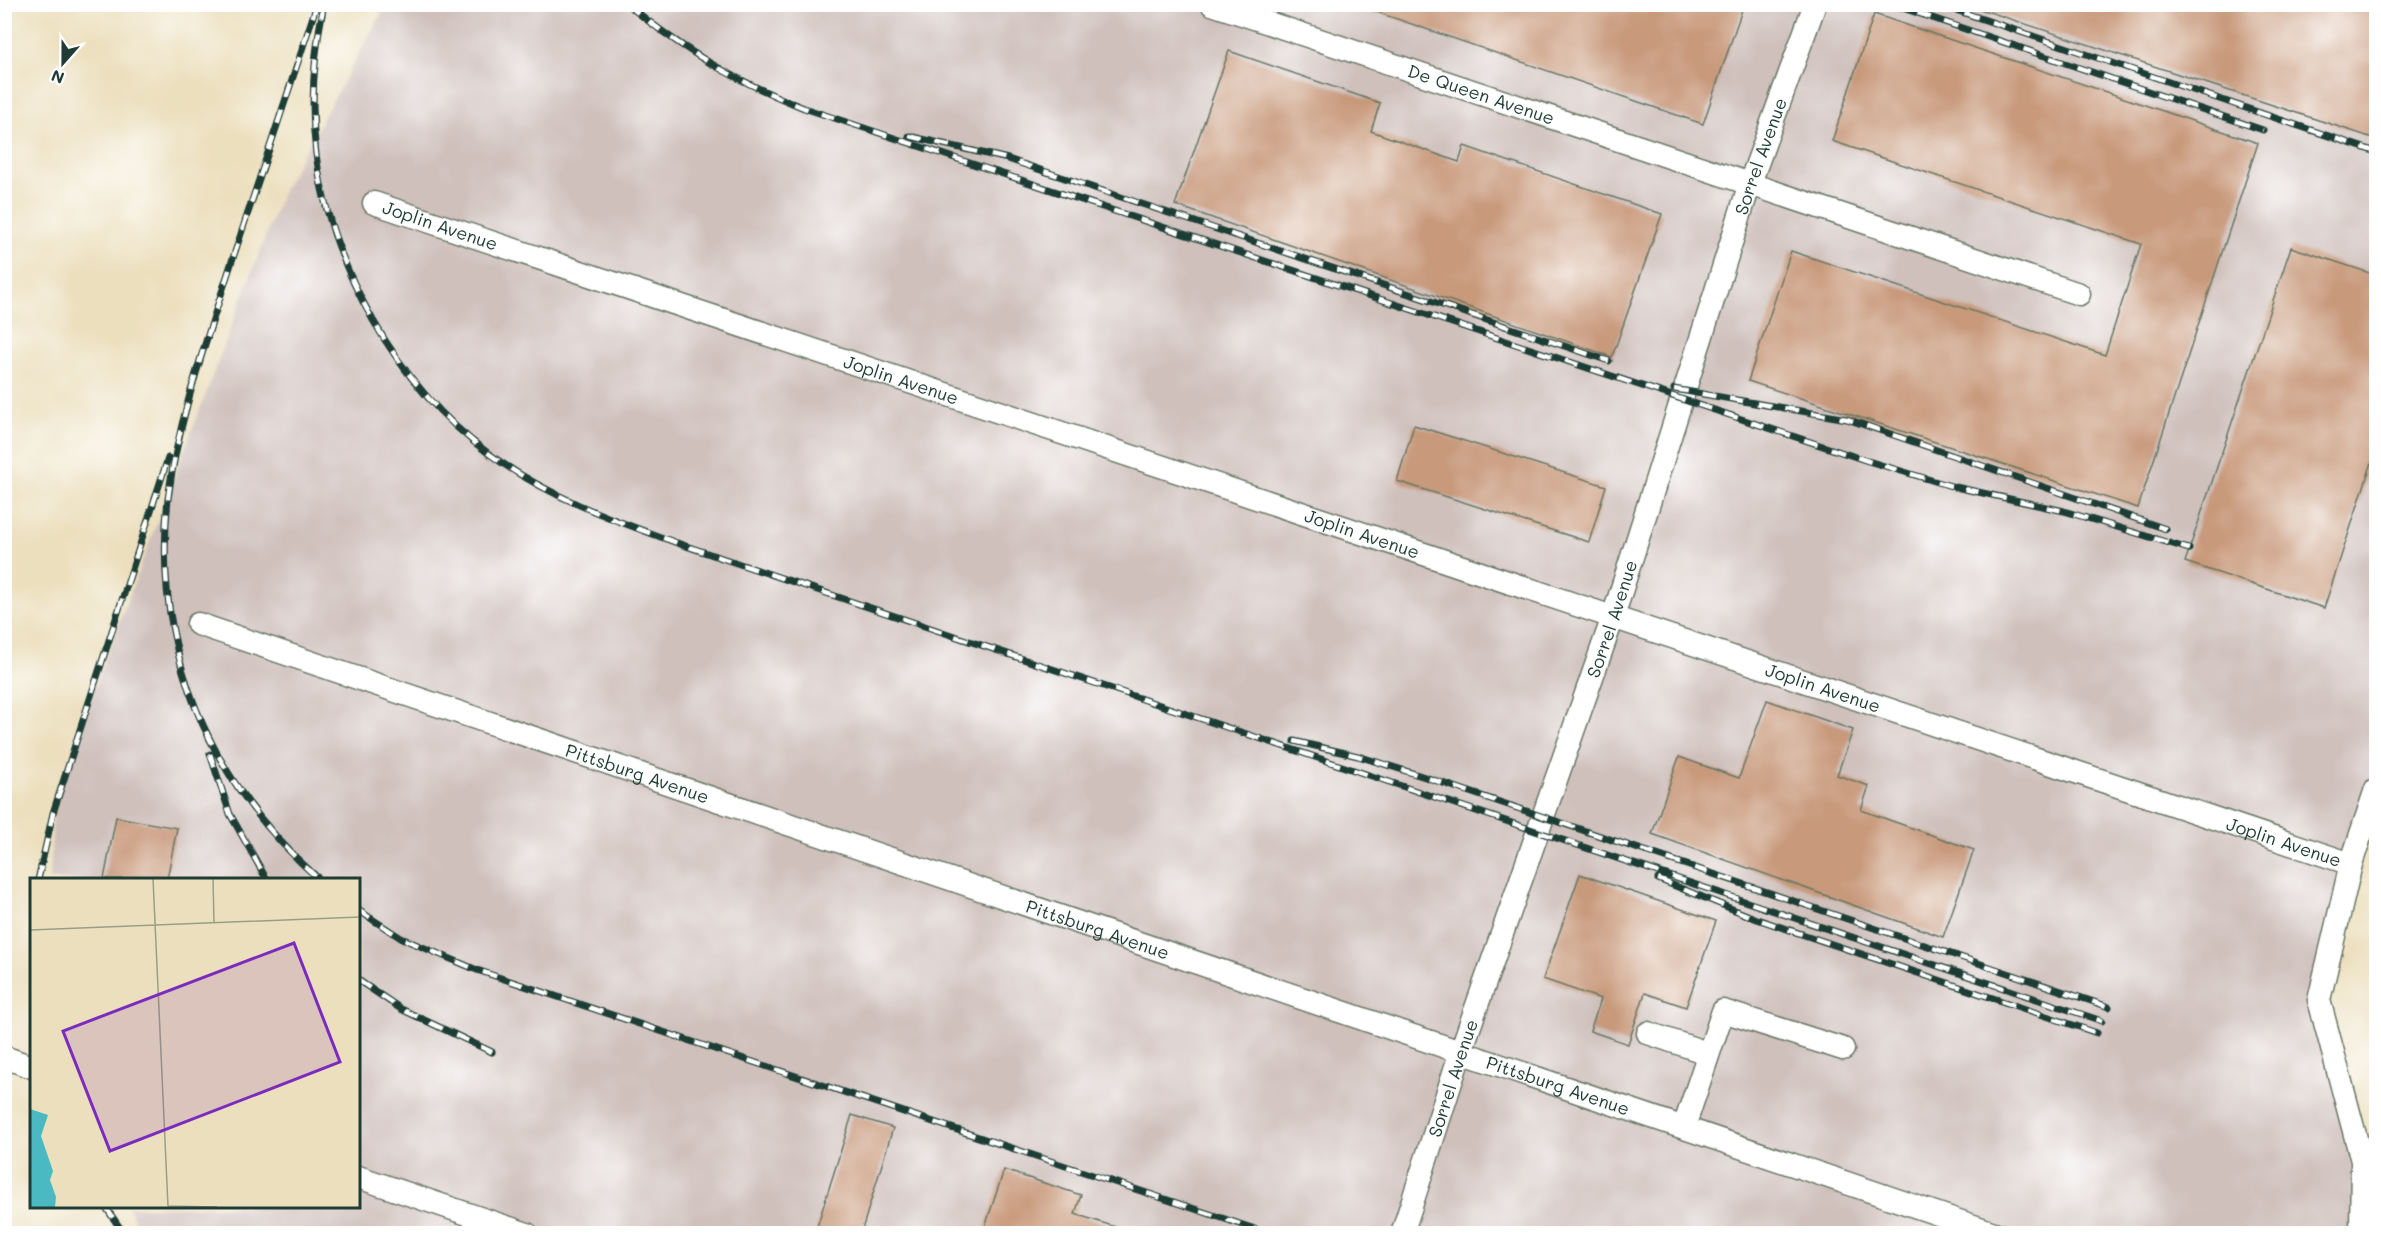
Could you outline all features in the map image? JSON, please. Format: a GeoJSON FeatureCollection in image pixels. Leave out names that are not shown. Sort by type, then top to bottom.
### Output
{"type":"FeatureCollection","features":[{"type":"Feature","properties":{"kind":"street","name":"De Queen Avenue"},"geometry":{"type":"LineString","coordinates":[[1212,4],[2079,294]]}},
{"type":"Feature","properties":{"kind":"street","name":"Sorrel Avenue"},"geometry":{"type":"LineString","coordinates":[[1402,1233],[1461,1051],[1613,617],[1750,183],[1815,4]]}},
{"type":"Feature","properties":{"kind":"street","name":"Joplin Avenue"},"geometry":{"type":"LineString","coordinates":[[374,202],[2351,864]]}},
{"type":"Feature","properties":{"kind":"street","name":"Pittsburg Avenue"},"geometry":{"type":"LineString","coordinates":[[198,624],[1997,1233]]}},
{"type":"Feature","properties":{"kind":"street"},"geometry":{"type":"LineString","coordinates":[[2361,1233],[2362,1161],[2319,1000],[2351,864],[2376,789]]}},
{"type":"Feature","properties":{"kind":"street"},"geometry":{"type":"LineString","coordinates":[[1684,1127],[1723,1011],[1843,1049]]}},
{"type":"Feature","properties":{"kind":"street"},"geometry":{"type":"LineString","coordinates":[[1648,1033],[1707,1053]]}},
{"type":"Feature","properties":{"kind":"street"},"geometry":{"type":"LineString","coordinates":[[4,1057],[30,1065]]}},
{"type":"Feature","properties":{"kind":"street"},"geometry":{"type":"LineString","coordinates":[[360,1178],[527,1233]]}},
{"type":"Feature","properties":{"kind":"shaded area"},"geometry":{"type":"Polygon","coordinates":[[[386,5],[2376,5],[2376,789],[2319,1000],[2344,1095],[2361,1233],[142,1233],[129,1208],[360,1208],[360,878],[50,878],[53,813],[92,694],[283,190],[386,5]]]}},
{"type":"Feature","properties":{"kind":"building"},"geometry":{"type":"Polygon","coordinates":[[[1362,4],[1744,4],[1703,124],[1362,7],[1362,4]]]}},
{"type":"Feature","properties":{"kind":"building"},"geometry":{"type":"Polygon","coordinates":[[[1978,4],[2376,4],[2376,139],[1977,8],[1978,4]]]}},
{"type":"Feature","properties":{"kind":"building"},"geometry":{"type":"Polygon","coordinates":[[[1874,14],[2258,143],[2138,508],[1748,381],[1791,251],[2105,355],[2141,244],[1832,141],[1874,14]]]}},
{"type":"Feature","properties":{"kind":"building"},"geometry":{"type":"Polygon","coordinates":[[[1229,51],[1380,103],[1371,131],[1459,162],[1464,146],[1662,214],[1612,357],[1175,205],[1229,51]]]}},
{"type":"Feature","properties":{"kind":"building"},"geometry":{"type":"Polygon","coordinates":[[[2291,247],[2376,275],[2376,450],[2324,608],[2185,562],[2291,247]]]}},
{"type":"Feature","properties":{"kind":"building"},"geometry":{"type":"Polygon","coordinates":[[[1414,425],[1606,486],[1589,542],[1397,481],[1414,425]]]}},
{"type":"Feature","properties":{"kind":"building"},"geometry":{"type":"Polygon","coordinates":[[[1767,700],[1853,730],[1837,775],[1869,786],[1861,810],[1974,850],[1943,937],[1652,834],[1679,757],[1739,778],[1767,700]]]}},
{"type":"Feature","properties":{"kind":"building"},"geometry":{"type":"Polygon","coordinates":[[[116,817],[177,828],[167,878],[104,878],[116,817]]]}},
{"type":"Feature","properties":{"kind":"building"},"geometry":{"type":"Polygon","coordinates":[[[1580,874],[1716,921],[1686,1007],[1645,993],[1628,1044],[1590,1031],[1601,999],[1543,979],[1580,874]]]}},
{"type":"Feature","properties":{"kind":"building"},"geometry":{"type":"Polygon","coordinates":[[[852,1115],[893,1128],[861,1233],[815,1233],[852,1115]]]}},
{"type":"Feature","properties":{"kind":"building"},"geometry":{"type":"Polygon","coordinates":[[[1004,1170],[1081,1195],[1075,1214],[1125,1230],[1124,1233],[983,1233],[1004,1170]]]}},
{"type":"Feature","properties":{"kind":"railway"},"geometry":{"type":"LineString","coordinates":[[317,4],[194,379],[179,439],[168,499],[165,554],[169,608],[180,659],[196,709],[218,756],[247,800],[281,842],[318,878]]}},
{"type":"Feature","properties":{"kind":"railway"},"geometry":{"type":"LineString","coordinates":[[324,4],[314,79],[314,135],[324,196],[336,239],[353,280],[373,320],[397,358],[425,394],[455,426],[488,453],[533,482],[581,506],[680,544],[2102,1021]]}},
{"type":"Feature","properties":{"kind":"railway"},"geometry":{"type":"LineString","coordinates":[[627,4],[670,37],[711,64],[804,108],[1868,461],[1951,486],[2064,511],[2189,549]]}},
{"type":"Feature","properties":{"kind":"railway"},"geometry":{"type":"LineString","coordinates":[[1891,4],[2263,130]]}},
{"type":"Feature","properties":{"kind":"railway"},"geometry":{"type":"LineString","coordinates":[[1938,4],[2376,152]]}},
{"type":"Feature","properties":{"kind":"railway"},"geometry":{"type":"LineString","coordinates":[[909,136],[1008,159],[1609,361]]}},
{"type":"Feature","properties":{"kind":"railway"},"geometry":{"type":"LineString","coordinates":[[1674,389],[1847,419],[2166,529]]}},
{"type":"Feature","properties":{"kind":"railway"},"geometry":{"type":"LineString","coordinates":[[38,878],[53,813],[168,458]]}},
{"type":"Feature","properties":{"kind":"railway"},"geometry":{"type":"LineString","coordinates":[[1294,741],[1358,756],[1425,777],[2109,1007]]}},
{"type":"Feature","properties":{"kind":"railway"},"geometry":{"type":"LineString","coordinates":[[210,754],[230,814],[266,878]]}},
{"type":"Feature","properties":{"kind":"railway"},"geometry":{"type":"LineString","coordinates":[[1658,879],[1757,919],[2097,1033]]}},
{"type":"Feature","properties":{"kind":"railway"},"geometry":{"type":"LineString","coordinates":[[360,911],[401,938],[477,970],[1270,1234]]}},
{"type":"Feature","properties":{"kind":"railway"},"geometry":{"type":"LineString","coordinates":[[360,981],[401,1009],[492,1052]]}},
{"type":"Feature","properties":{"kind":"railway"},"geometry":{"type":"LineString","coordinates":[[106,1208],[124,1234]]}}]}
